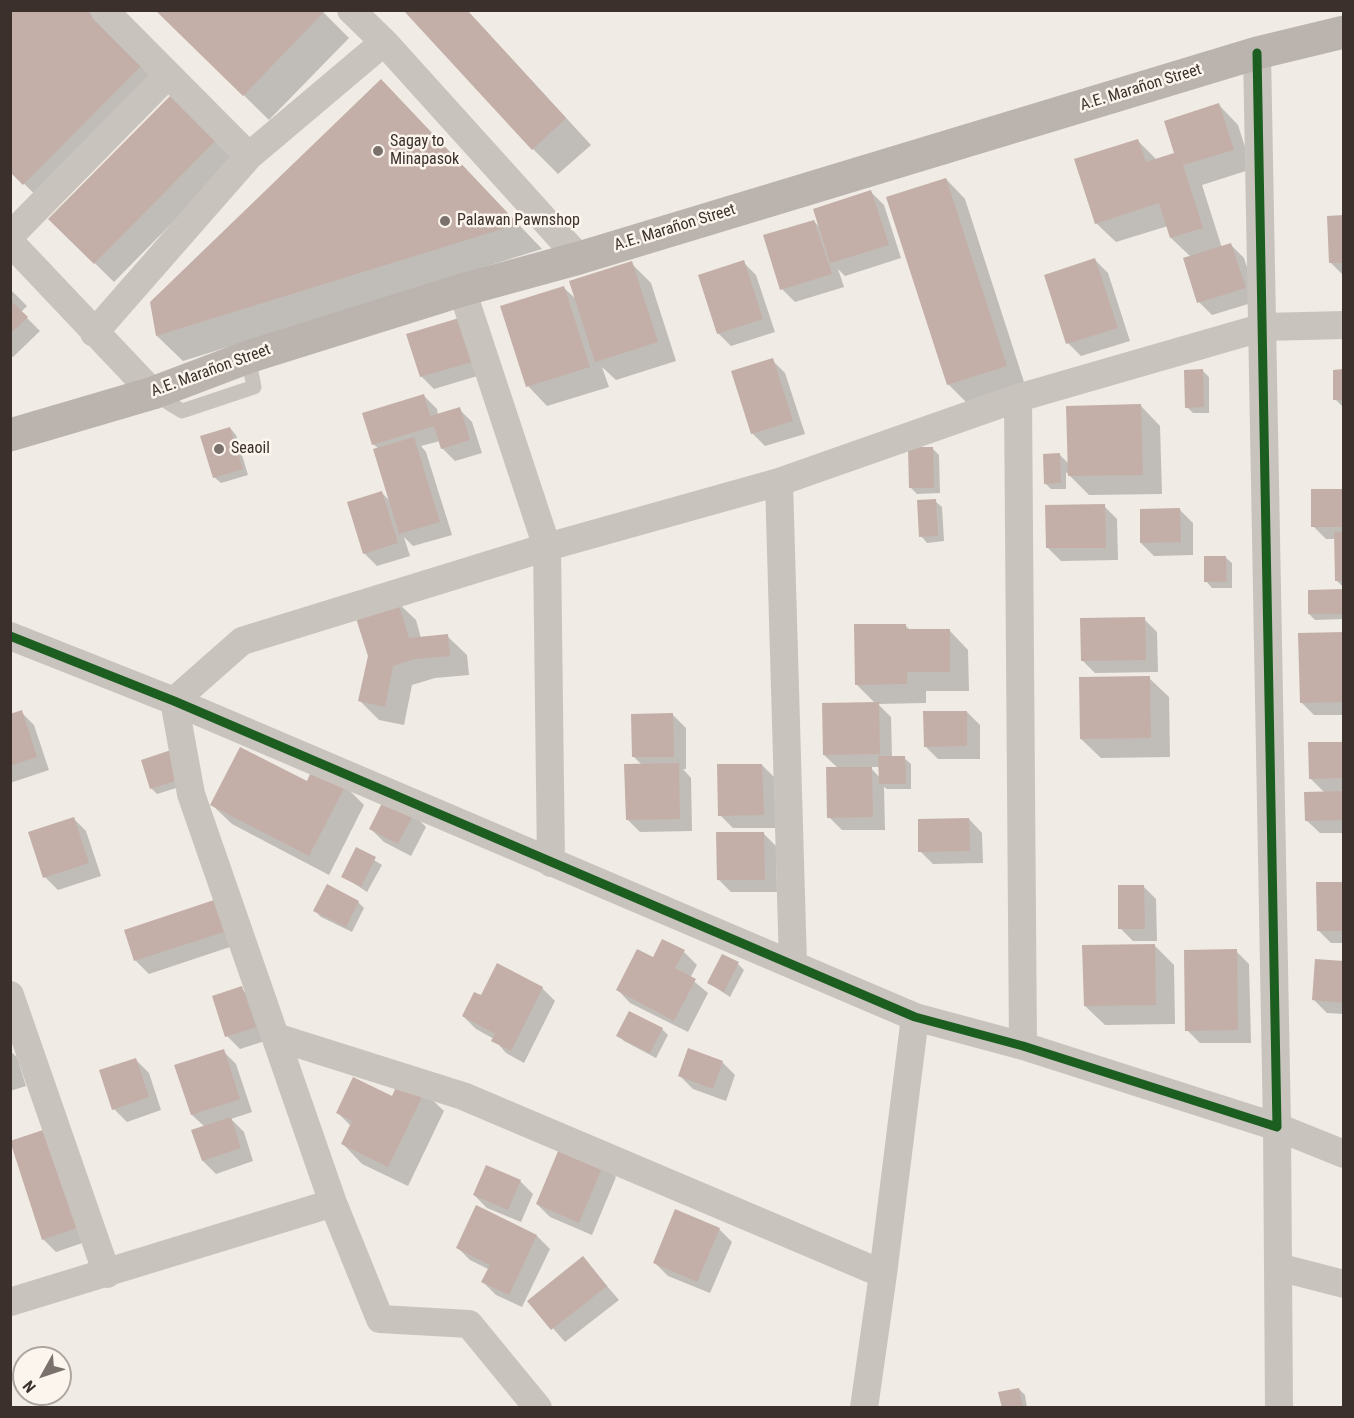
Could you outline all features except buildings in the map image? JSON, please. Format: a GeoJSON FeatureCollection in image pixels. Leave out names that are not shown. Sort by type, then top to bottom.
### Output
{"type":"FeatureCollection","features":[{"type":"Feature","properties":{"kind":"main road","name":"A.E. Marañon Street"},"geometry":{"type":"LineString","coordinates":[[10,435],[153,393],[248,357],[462,290],[579,258],[1257,53],[1344,32]]}},
{"type":"Feature","properties":{"kind":"street"},"geometry":{"type":"LineString","coordinates":[[104,10],[249,156]]}},
{"type":"Feature","properties":{"kind":"street"},"geometry":{"type":"LineString","coordinates":[[351,10],[384,42],[579,258]]}},
{"type":"Feature","properties":{"kind":"street"},"geometry":{"type":"LineString","coordinates":[[94,333],[249,156],[384,42]]}},
{"type":"Feature","properties":{"kind":"street"},"geometry":{"type":"LineString","coordinates":[[1257,53],[1264,327],[1277,1127],[1279,1407]]}},
{"type":"Feature","properties":{"kind":"street"},"geometry":{"type":"LineString","coordinates":[[10,236],[168,75]]}},
{"type":"Feature","properties":{"kind":"street"},"geometry":{"type":"LineString","coordinates":[[10,242],[153,393]]}},
{"type":"Feature","properties":{"kind":"street"},"geometry":{"type":"LineString","coordinates":[[462,290],[547,547],[551,863]]}},
{"type":"Feature","properties":{"kind":"street"},"geometry":{"type":"LineString","coordinates":[[174,702],[242,641],[547,547],[779,482],[1018,398],[1264,327],[1344,325]]}},
{"type":"Feature","properties":{"kind":"street"},"geometry":{"type":"LineString","coordinates":[[1018,398],[1023,1046]]}},
{"type":"Feature","properties":{"kind":"street"},"geometry":{"type":"LineString","coordinates":[[779,482],[793,964]]}},
{"type":"Feature","properties":{"kind":"street"},"geometry":{"type":"LineString","coordinates":[[10,636],[174,702],[915,1017],[1023,1046],[1277,1127],[1344,1154]]}},
{"type":"Feature","properties":{"kind":"street"},"geometry":{"type":"LineString","coordinates":[[174,702],[191,794],[333,1203],[380,1319],[469,1324],[538,1407]]}},
{"type":"Feature","properties":{"kind":"street"},"geometry":{"type":"LineString","coordinates":[[10,994],[107,1274]]}},
{"type":"Feature","properties":{"kind":"street"},"geometry":{"type":"LineString","coordinates":[[864,1407],[915,1017]]}},
{"type":"Feature","properties":{"kind":"street"},"geometry":{"type":"LineString","coordinates":[[276,1037],[463,1095],[883,1274]]}},
{"type":"Feature","properties":{"kind":"street"},"geometry":{"type":"LineString","coordinates":[[10,1302],[333,1203]]}},
{"type":"Feature","properties":{"kind":"street"},"geometry":{"type":"LineString","coordinates":[[1278,1267],[1344,1284]]}},
{"type":"Feature","properties":{"kind":"cycle path"},"geometry":{"type":"LineString","coordinates":[[10,636],[174,701],[915,1017],[1023,1046],[1277,1127],[1257,53]]}},
{"type":"Feature","properties":{"kind":"place","name":"Sagay to Minapasok"},"geometry":{"type":"Point","coordinates":[378,151]}},
{"type":"Feature","properties":{"kind":"place","name":"Palawan Pawnshop"},"geometry":{"type":"Point","coordinates":[445,221]}},
{"type":"Feature","properties":{"kind":"place","name":"Seaoil"},"geometry":{"type":"Point","coordinates":[219,449]}}]}
